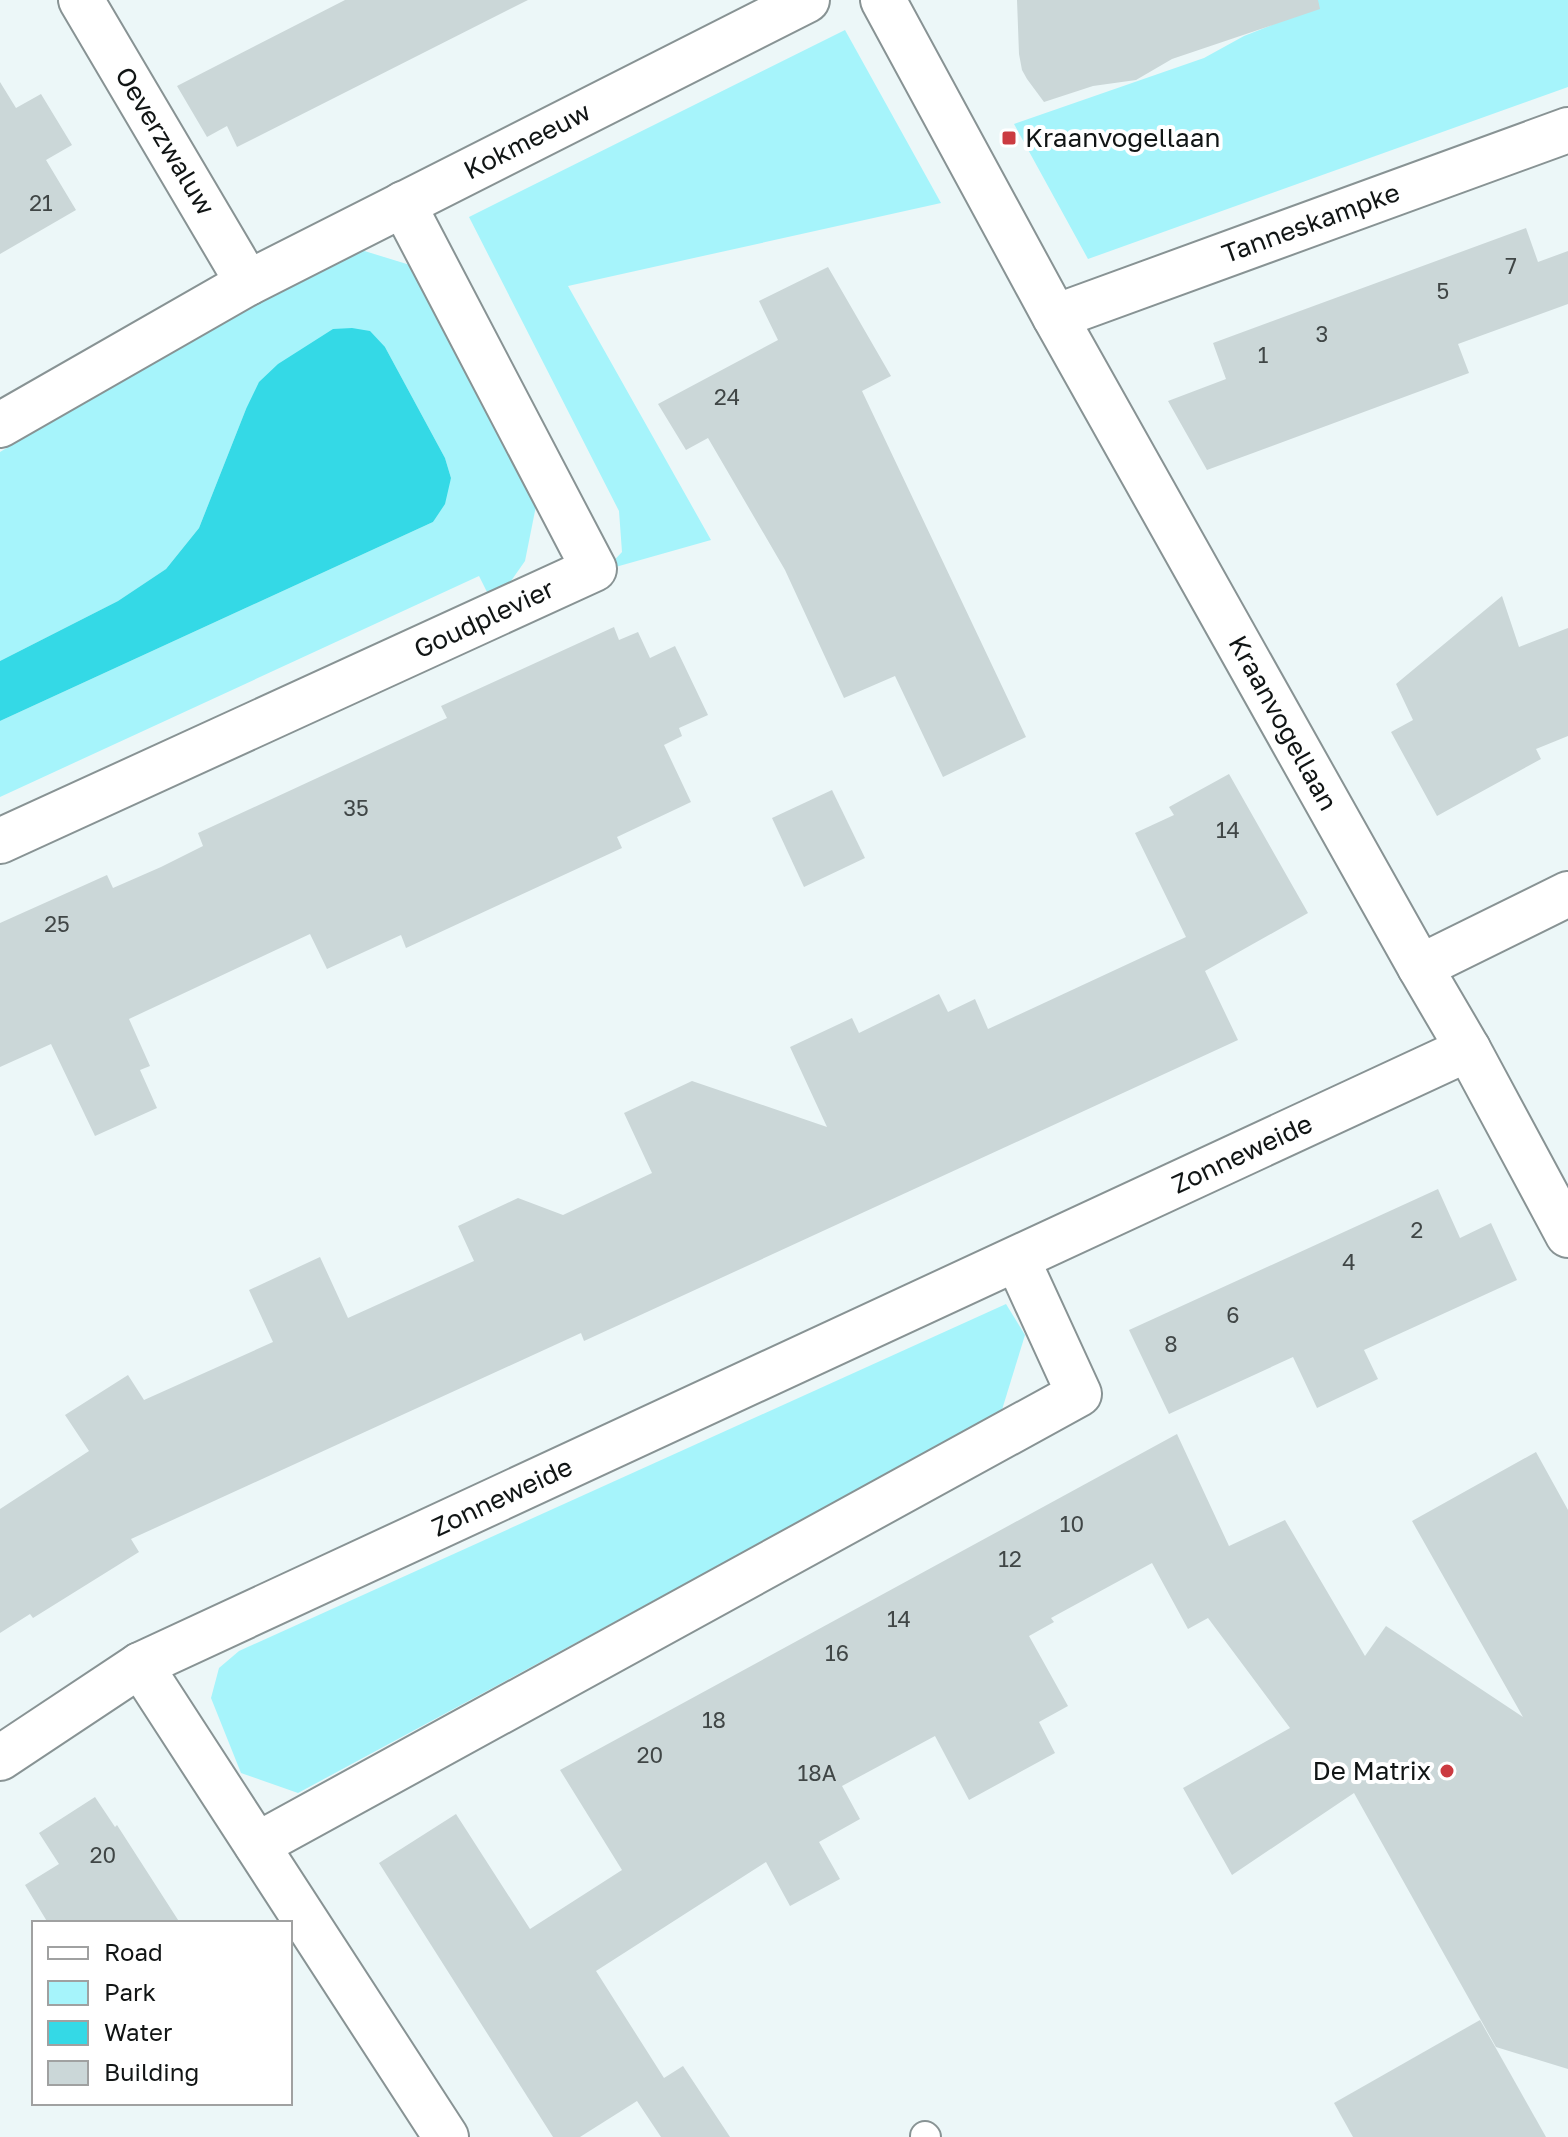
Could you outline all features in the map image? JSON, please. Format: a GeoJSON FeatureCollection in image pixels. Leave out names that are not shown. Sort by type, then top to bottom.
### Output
{"type":"FeatureCollection","features":[{"type":"Feature","properties":{"kind":"street","name":"Oeverzwaluw"},"geometry":{"type":"LineString","coordinates":[[81,0],[248,283]]}},
{"type":"Feature","properties":{"kind":"street","name":"Kokmeeuw"},"geometry":{"type":"LineString","coordinates":[[248,283],[807,0]]}},
{"type":"Feature","properties":{"kind":"street","name":"Kraanvogellaan"},"geometry":{"type":"LineString","coordinates":[[883,0],[1055,317],[1468,1049],[1568,1235]]}},
{"type":"Feature","properties":{"kind":"street","name":"Tanneskampke"},"geometry":{"type":"LineString","coordinates":[[1055,317],[1568,130]]}},
{"type":"Feature","properties":{"kind":"street","name":"Goudplevier"},"geometry":{"type":"LineString","coordinates":[[0,841],[594,569],[403,204]]}},
{"type":"Feature","properties":{"kind":"street"},"geometry":{"type":"LineString","coordinates":[[0,425],[248,283]]}},
{"type":"Feature","properties":{"kind":"street"},"geometry":{"type":"LineString","coordinates":[[1420,967],[1568,894]]}},
{"type":"Feature","properties":{"kind":"street","name":"Zonneweide"},"geometry":{"type":"LineString","coordinates":[[0,1758],[140,1665],[1468,1049]]}},
{"type":"Feature","properties":{"kind":"street"},"geometry":{"type":"LineString","coordinates":[[257,1845],[1079,1394],[1017,1259]]}},
{"type":"Feature","properties":{"kind":"street"},"geometry":{"type":"LineString","coordinates":[[140,1665],[446,2137]]}},
{"type":"Feature","properties":{"kind":"green space"},"geometry":{"type":"Polygon","coordinates":[[[1292,0],[1568,0],[1568,87],[1088,259],[1014,124],[1204,58],[1244,36],[1297,15],[1292,0]]]}},
{"type":"Feature","properties":{"kind":"green space"},"geometry":{"type":"Polygon","coordinates":[[[845,30],[941,203],[568,286],[711,540],[605,570],[622,552],[619,511],[469,217],[845,30]]]}},
{"type":"Feature","properties":{"kind":"green space"},"geometry":{"type":"Polygon","coordinates":[[[358,249],[410,265],[537,501],[525,561],[506,588],[489,596],[479,576],[0,797],[0,721],[433,522],[451,478],[445,458],[385,347],[246,409],[199,528],[166,569],[118,601],[0,661],[0,452],[257,298],[358,249]]]}},
{"type":"Feature","properties":{"kind":"green space"},"geometry":{"type":"Polygon","coordinates":[[[1006,1304],[1025,1335],[1001,1413],[298,1793],[241,1773],[211,1698],[219,1668],[239,1651],[1006,1304]]]}},
{"type":"Feature","properties":{"kind":"water"},"geometry":{"type":"Polygon","coordinates":[[[333,329],[370,331],[385,347],[445,458],[451,478],[445,504],[433,522],[0,721],[0,661],[118,601],[166,569],[199,528],[259,382],[278,364],[333,329]]]}},
{"type":"Feature","properties":{"kind":"building"},"geometry":{"type":"Polygon","coordinates":[[[345,0],[528,0],[237,147],[227,126],[207,137],[177,86],[345,0]]]}},
{"type":"Feature","properties":{"kind":"building"},"geometry":{"type":"Polygon","coordinates":[[[1017,0],[1318,0],[1320,9],[1172,59],[1136,80],[1093,86],[1044,102],[1022,70],[1017,0]]]}},
{"type":"Feature","properties":{"kind":"building"},"geometry":{"type":"Polygon","coordinates":[[[0,82],[16,108],[41,94],[72,145],[46,160],[76,210],[0,254],[0,82]]]}},
{"type":"Feature","properties":{"kind":"building"},"geometry":{"type":"Polygon","coordinates":[[[1526,228],[1538,262],[1568,251],[1568,304],[1458,344],[1469,373],[1207,470],[1168,401],[1226,379],[1213,343],[1526,228]]]}},
{"type":"Feature","properties":{"kind":"building"},"geometry":{"type":"Polygon","coordinates":[[[828,267],[891,376],[862,391],[1026,737],[943,777],[895,676],[844,698],[785,570],[708,438],[686,450],[658,404],[778,340],[759,301],[828,267]]]}},
{"type":"Feature","properties":{"kind":"building"},"geometry":{"type":"Polygon","coordinates":[[[1502,596],[1519,647],[1568,628],[1568,736],[1536,749],[1541,759],[1437,816],[1391,732],[1413,720],[1396,684],[1502,596]]]}},
{"type":"Feature","properties":{"kind":"building"},"geometry":{"type":"Polygon","coordinates":[[[614,627],[619,640],[638,632],[650,658],[675,646],[708,715],[679,728],[682,736],[664,745],[691,802],[617,837],[622,848],[406,948],[401,935],[327,969],[310,934],[129,1019],[150,1066],[140,1070],[157,1108],[95,1136],[51,1044],[0,1067],[0,923],[107,875],[113,888],[161,867],[203,846],[198,833],[447,718],[441,706],[614,627]]]}},
{"type":"Feature","properties":{"kind":"building"},"geometry":{"type":"Polygon","coordinates":[[[1229,774],[1308,913],[1205,971],[1238,1040],[584,1341],[581,1333],[131,1539],[139,1552],[33,1618],[30,1614],[0,1633],[0,1509],[89,1451],[65,1415],[128,1375],[144,1400],[273,1342],[249,1290],[320,1257],[348,1318],[474,1261],[458,1226],[518,1198],[563,1215],[652,1173],[624,1113],[692,1081],[827,1127],[790,1047],[852,1018],[859,1033],[939,994],[948,1012],[975,999],[988,1029],[1186,937],[1135,833],[1174,815],[1169,807],[1229,774]]]}},
{"type":"Feature","properties":{"kind":"building"},"geometry":{"type":"Polygon","coordinates":[[[832,790],[865,858],[804,887],[772,818],[832,790]]]}},
{"type":"Feature","properties":{"kind":"building"},"geometry":{"type":"Polygon","coordinates":[[[1438,1189],[1460,1238],[1491,1223],[1517,1280],[1364,1350],[1378,1379],[1317,1408],[1293,1357],[1169,1414],[1129,1330],[1438,1189]]]}},
{"type":"Feature","properties":{"kind":"building"},"geometry":{"type":"Polygon","coordinates":[[[1177,1434],[1229,1546],[1285,1520],[1365,1656],[1386,1626],[1523,1717],[1412,1521],[1536,1452],[1568,1510],[1568,2069],[1496,2047],[1354,1793],[1232,1875],[1183,1788],[1290,1728],[1208,1618],[1188,1629],[1152,1563],[1051,1618],[1054,1622],[1029,1636],[1068,1706],[1039,1722],[1055,1753],[969,1800],[935,1736],[842,1786],[860,1819],[819,1842],[840,1879],[790,1906],[766,1862],[596,1971],[664,2078],[683,2066],[730,2137],[661,2137],[637,2101],[580,2137],[553,2137],[379,1863],[456,1814],[530,1929],[622,1870],[560,1770],[1177,1434]]]}},
{"type":"Feature","properties":{"kind":"building"},"geometry":{"type":"Polygon","coordinates":[[[95,1797],[115,1827],[117,1825],[179,1921],[47,1921],[25,1885],[59,1864],[39,1833],[95,1797]]]}},
{"type":"Feature","properties":{"kind":"building"},"geometry":{"type":"Polygon","coordinates":[[[1480,2020],[1546,2137],[1353,2137],[1334,2103],[1480,2020]]]}},
{"type":"Feature","properties":{"kind":"place","name":"Kraanvogellaan"},"geometry":{"type":"Point","coordinates":[1009,138]}},
{"type":"Feature","properties":{"kind":"place","name":"De Matrix"},"geometry":{"type":"Point","coordinates":[1447,1771]}}]}
